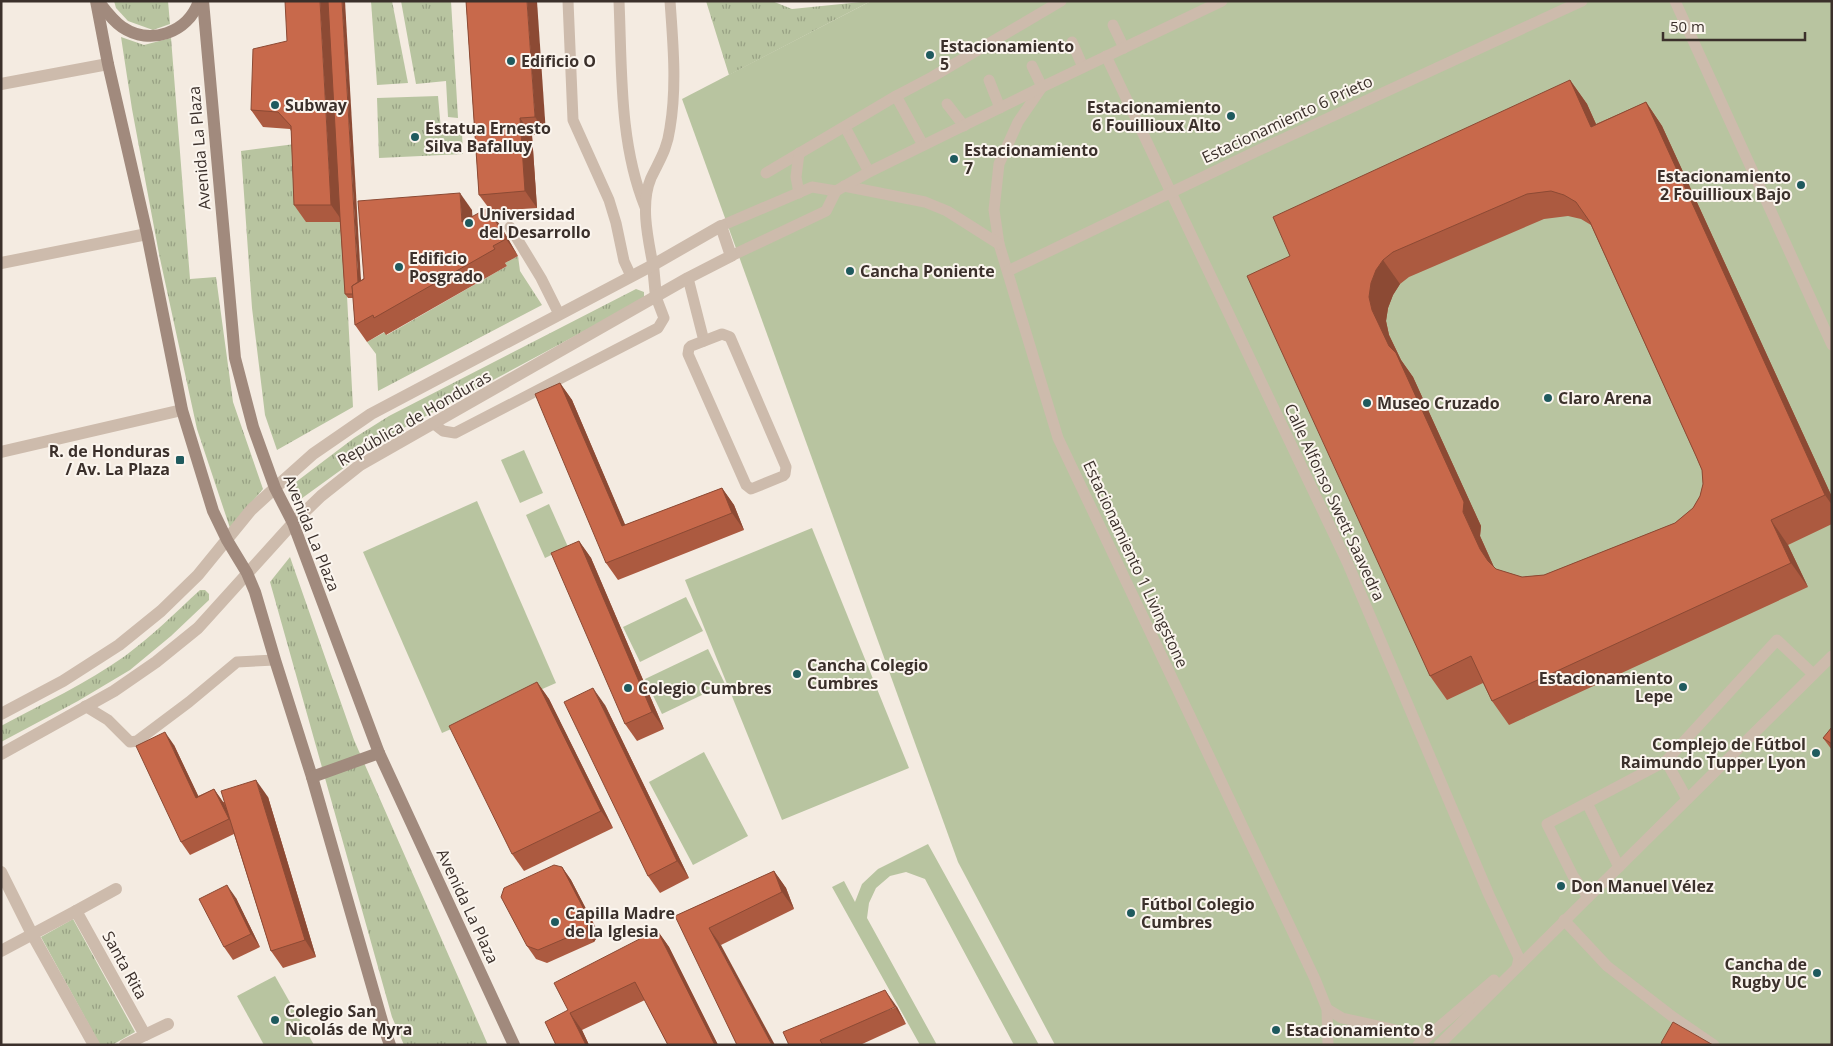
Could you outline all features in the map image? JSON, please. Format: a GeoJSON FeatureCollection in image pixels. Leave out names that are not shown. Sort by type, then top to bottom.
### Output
{"type":"FeatureCollection","features":[{"type":"Feature","properties":{"kind":"main road"},"geometry":{"type":"LineString","coordinates":[[97,1],[120,26],[141,36],[154,36],[176,30],[187,21],[201,1]]}},
{"type":"Feature","properties":{"kind":"main road"},"geometry":{"type":"LineString","coordinates":[[97,1],[108,64],[147,234],[182,410],[213,511],[227,540],[247,573],[255,592],[312,777],[390,1045]]}},
{"type":"Feature","properties":{"kind":"main road","name":"Avenida La Plaza"},"geometry":{"type":"LineString","coordinates":[[201,1],[235,358],[252,426],[275,488],[292,523],[379,753],[514,1045]]}},
{"type":"Feature","properties":{"kind":"main road"},"geometry":{"type":"LineString","coordinates":[[312,777],[379,753]]}},
{"type":"Feature","properties":{"kind":"street"},"geometry":{"type":"LineString","coordinates":[[1,84],[108,64]]}},
{"type":"Feature","properties":{"kind":"street"},"geometry":{"type":"LineString","coordinates":[[721,226],[731,256]]}},
{"type":"Feature","properties":{"kind":"street","name":"República de Honduras"},"geometry":{"type":"LineString","coordinates":[[1,714],[63,682],[119,645],[161,611],[192,582],[251,510],[313,454],[371,414],[653,265],[721,226]]}},
{"type":"Feature","properties":{"kind":"street"},"geometry":{"type":"LineString","coordinates":[[1,263],[147,234]]}},
{"type":"Feature","properties":{"kind":"street","name":"República de Honduras"},"geometry":{"type":"LineString","coordinates":[[2,752],[114,692],[156,662],[191,633],[292,523],[321,496],[360,465],[688,278],[731,256]]}},
{"type":"Feature","properties":{"kind":"street"},"geometry":{"type":"LineString","coordinates":[[653,265],[656,297]]}},
{"type":"Feature","properties":{"kind":"street"},"geometry":{"type":"LineString","coordinates":[[1,452],[182,410]]}},
{"type":"Feature","properties":{"kind":"street"},"geometry":{"type":"LineString","coordinates":[[1,872],[32,934],[94,1045]]}},
{"type":"Feature","properties":{"kind":"street"},"geometry":{"type":"LineString","coordinates":[[1,952],[116,889]]}},
{"type":"Feature","properties":{"kind":"street","name":"Santa Rita"},"geometry":{"type":"LineString","coordinates":[[76,911],[145,1035]]}},
{"type":"Feature","properties":{"kind":"street"},"geometry":{"type":"LineString","coordinates":[[125,1045],[168,1024]]}},
{"type":"Feature","properties":{"kind":"lane"},"geometry":{"type":"LineString","coordinates":[[568,1],[573,120],[609,200],[624,261],[631,276]]}},
{"type":"Feature","properties":{"kind":"lane"},"geometry":{"type":"LineString","coordinates":[[619,1],[625,119],[637,188],[645,208],[653,265]]}},
{"type":"Feature","properties":{"kind":"lane"},"geometry":{"type":"LineString","coordinates":[[645,208],[651,179],[668,144],[673,112],[674,82],[670,1]]}},
{"type":"Feature","properties":{"kind":"lane"},"geometry":{"type":"LineString","coordinates":[[766,173],[896,96],[932,78],[1061,1]]}},
{"type":"Feature","properties":{"kind":"lane"},"geometry":{"type":"LineString","coordinates":[[731,256],[826,211],[840,188],[869,172],[1222,1]]}},
{"type":"Feature","properties":{"kind":"lane","name":"Estacionamiento 6 Prieto"},"geometry":{"type":"LineString","coordinates":[[1008,271],[1171,191],[1582,1]]}},
{"type":"Feature","properties":{"kind":"lane"},"geometry":{"type":"LineString","coordinates":[[1674,1],[1832,345]]}},
{"type":"Feature","properties":{"kind":"lane"},"geometry":{"type":"LineString","coordinates":[[1113,24],[1124,48]]}},
{"type":"Feature","properties":{"kind":"lane"},"geometry":{"type":"LineString","coordinates":[[1072,42],[1083,67]]}},
{"type":"Feature","properties":{"kind":"lane","name":"Calle Alfonso Swett Saavedra"},"geometry":{"type":"LineString","coordinates":[[1106,56],[1348,564],[1518,963]]}},
{"type":"Feature","properties":{"kind":"lane"},"geometry":{"type":"LineString","coordinates":[[1032,66],[1042,87]]}},
{"type":"Feature","properties":{"kind":"lane"},"geometry":{"type":"LineString","coordinates":[[989,80],[1000,108]]}},
{"type":"Feature","properties":{"kind":"lane","name":"Estacionamiento 1 Livingstone"},"geometry":{"type":"LineString","coordinates":[[1042,87],[1018,122],[999,164],[994,210],[999,244],[1058,438],[1315,979],[1328,1009],[1328,1045]]}},
{"type":"Feature","properties":{"kind":"lane"},"geometry":{"type":"LineString","coordinates":[[896,96],[923,145]]}},
{"type":"Feature","properties":{"kind":"lane"},"geometry":{"type":"LineString","coordinates":[[947,104],[964,126]]}},
{"type":"Feature","properties":{"kind":"lane"},"geometry":{"type":"LineString","coordinates":[[845,127],[869,172]]}},
{"type":"Feature","properties":{"kind":"lane"},"geometry":{"type":"LineString","coordinates":[[799,153],[796,177],[799,193]]}},
{"type":"Feature","properties":{"kind":"lane"},"geometry":{"type":"LineString","coordinates":[[721,226],[812,188],[840,188],[925,202],[947,211],[999,244]]}},
{"type":"Feature","properties":{"kind":"lane"},"geometry":{"type":"LineString","coordinates":[[510,227],[541,278],[559,314]]}},
{"type":"Feature","properties":{"kind":"lane"},"geometry":{"type":"LineString","coordinates":[[688,278],[704,341]]}},
{"type":"Feature","properties":{"kind":"lane"},"geometry":{"type":"LineString","coordinates":[[434,424],[443,431],[455,433],[658,328],[664,318],[656,297]]}},
{"type":"Feature","properties":{"kind":"lane"},"geometry":{"type":"LineString","coordinates":[[722,334],[730,337],[786,467],[783,476],[754,488],[749,488],[746,485],[688,354],[689,348],[704,341],[722,334]]}},
{"type":"Feature","properties":{"kind":"lane"},"geometry":{"type":"LineString","coordinates":[[1588,897],[1573,876],[1547,824],[1666,761],[1777,640],[1813,674]]}},
{"type":"Feature","properties":{"kind":"lane"},"geometry":{"type":"LineString","coordinates":[[1439,1045],[1518,963],[1619,867],[1832,656]]}},
{"type":"Feature","properties":{"kind":"lane"},"geometry":{"type":"LineString","coordinates":[[85,706],[106,718],[130,742],[137,741],[238,662],[275,660]]}},
{"type":"Feature","properties":{"kind":"lane"},"geometry":{"type":"LineString","coordinates":[[1666,761],[1687,800]]}},
{"type":"Feature","properties":{"kind":"lane"},"geometry":{"type":"LineString","coordinates":[[1587,803],[1619,867]]}},
{"type":"Feature","properties":{"kind":"lane"},"geometry":{"type":"LineString","coordinates":[[1564,920],[1607,966],[1673,1017],[1714,1045]]}},
{"type":"Feature","properties":{"kind":"lane"},"geometry":{"type":"LineString","coordinates":[[1328,1009],[1342,1018],[1423,1041],[1518,963]]}},
{"type":"Feature","properties":{"kind":"green space"},"geometry":{"type":"Polygon","coordinates":[[[114,1],[168,1],[170,24],[153,30],[128,21],[116,8],[114,1]]]}},
{"type":"Feature","properties":{"kind":"green space"},"geometry":{"type":"Polygon","coordinates":[[[371,1],[392,1],[408,83],[377,85],[371,1]]]}},
{"type":"Feature","properties":{"kind":"green space"},"geometry":{"type":"Polygon","coordinates":[[[401,1],[451,1],[458,118],[448,117],[446,81],[416,84],[401,1]]]}},
{"type":"Feature","properties":{"kind":"green space"},"geometry":{"type":"Polygon","coordinates":[[[706,1],[772,1],[792,9],[871,1],[729,75],[706,1]]]}},
{"type":"Feature","properties":{"kind":"green space"},"geometry":{"type":"Polygon","coordinates":[[[871,1],[1832,1],[1832,1045],[1055,1045],[958,862],[682,99],[871,1]]]}},
{"type":"Feature","properties":{"kind":"green space"},"geometry":{"type":"Polygon","coordinates":[[[121,37],[144,45],[171,38],[190,279],[216,277],[233,402],[263,489],[230,528],[197,429],[159,254],[132,109],[121,37]]]}},
{"type":"Feature","properties":{"kind":"green space"},"geometry":{"type":"Polygon","coordinates":[[[438,96],[441,130],[462,133],[463,154],[379,158],[377,98],[438,96]]]}},
{"type":"Feature","properties":{"kind":"green space"},"geometry":{"type":"Polygon","coordinates":[[[303,143],[306,222],[343,222],[353,407],[277,450],[265,415],[252,308],[241,151],[303,143]]]}},
{"type":"Feature","properties":{"kind":"green space"},"geometry":{"type":"Polygon","coordinates":[[[518,256],[520,271],[542,305],[378,391],[376,354],[367,342],[385,332],[387,335],[507,266],[505,263],[518,256]]]}},
{"type":"Feature","properties":{"kind":"green space"},"geometry":{"type":"Polygon","coordinates":[[[636,289],[644,292],[644,299],[385,438],[294,504],[288,488],[354,438],[389,416],[636,289]]]}},
{"type":"Feature","properties":{"kind":"green space"},"geometry":{"type":"Polygon","coordinates":[[[524,450],[543,493],[520,503],[501,460],[524,450]]]}},
{"type":"Feature","properties":{"kind":"green space"},"geometry":{"type":"Polygon","coordinates":[[[477,501],[556,683],[442,733],[363,552],[477,501]]]}},
{"type":"Feature","properties":{"kind":"green space"},"geometry":{"type":"Polygon","coordinates":[[[549,504],[568,547],[545,558],[526,515],[549,504]]]}},
{"type":"Feature","properties":{"kind":"green space","name":"Cancha Colegio Cumbres"},"geometry":{"type":"Polygon","coordinates":[[[812,528],[909,768],[782,820],[685,580],[812,528]]]}},
{"type":"Feature","properties":{"kind":"green space"},"geometry":{"type":"Polygon","coordinates":[[[290,557],[354,740],[488,1045],[404,1045],[392,1017],[270,582],[290,557]]]}},
{"type":"Feature","properties":{"kind":"green space"},"geometry":{"type":"Polygon","coordinates":[[[200,590],[205,590],[209,594],[209,600],[171,636],[130,670],[78,701],[1,742],[1,726],[80,684],[125,656],[200,590]]]}},
{"type":"Feature","properties":{"kind":"green space"},"geometry":{"type":"Polygon","coordinates":[[[686,597],[703,631],[640,662],[623,627],[686,597]]]}},
{"type":"Feature","properties":{"kind":"green space"},"geometry":{"type":"Polygon","coordinates":[[[708,649],[725,684],[662,714],[645,679],[708,649]]]}},
{"type":"Feature","properties":{"kind":"green space"},"geometry":{"type":"Polygon","coordinates":[[[704,752],[748,836],[693,865],[649,782],[704,752]]]}},
{"type":"Feature","properties":{"kind":"green space"},"geometry":{"type":"Polygon","coordinates":[[[928,844],[1039,1045],[1014,1045],[925,879],[906,872],[890,876],[876,888],[869,903],[867,918],[937,1045],[920,1045],[832,887],[844,881],[855,902],[862,884],[878,869],[928,844]]]}},
{"type":"Feature","properties":{"kind":"green space"},"geometry":{"type":"Polygon","coordinates":[[[73,919],[135,1032],[112,1045],[100,1045],[41,937],[73,919]]]}},
{"type":"Feature","properties":{"kind":"green space","name":"Colegio San Nicolás de Myra"},"geometry":{"type":"Polygon","coordinates":[[[275,976],[314,1045],[264,1045],[237,996],[275,976]]]}},
{"type":"Feature","properties":{"kind":"building"},"geometry":{"type":"Polygon","coordinates":[[[285,1],[320,1],[331,205],[294,205],[291,126],[278,112],[251,110],[253,49],[287,41],[285,1]]]}},
{"type":"Feature","properties":{"kind":"building"},"geometry":{"type":"Polygon","coordinates":[[[328,1],[342,1],[358,282],[352,286],[353,294],[345,294],[328,1]]]}},
{"type":"Feature","properties":{"kind":"building","name":"Edificio O"},"geometry":{"type":"Polygon","coordinates":[[[466,1],[527,1],[535,117],[520,118],[525,191],[479,195],[466,1]]]}},
{"type":"Feature","properties":{"kind":"building","name":"Claro Arena"},"geometry":{"type":"Polygon","coordinates":[[[1570,80],[1591,127],[1646,102],[1825,495],[1771,520],[1791,563],[1492,701],[1471,656],[1430,676],[1247,276],[1290,256],[1273,217],[1570,80]],[[1551,191],[1527,194],[1393,252],[1383,260],[1376,270],[1371,283],[1369,297],[1372,310],[1389,346],[1396,353],[1464,502],[1463,512],[1480,549],[1496,569],[1522,577],[1544,575],[1675,523],[1693,508],[1700,496],[1703,484],[1702,470],[1696,456],[1590,222],[1576,202],[1564,195],[1551,191]]]}},
{"type":"Feature","properties":{"kind":"building"},"geometry":{"type":"Polygon","coordinates":[[[460,193],[462,222],[488,208],[506,239],[493,246],[495,249],[374,318],[373,315],[355,325],[352,286],[364,279],[358,201],[460,193]]]}},
{"type":"Feature","properties":{"kind":"building"},"geometry":{"type":"Polygon","coordinates":[[[560,383],[622,526],[722,488],[732,513],[606,563],[535,394],[560,383]]]}},
{"type":"Feature","properties":{"kind":"building"},"geometry":{"type":"Polygon","coordinates":[[[579,541],[652,712],[625,724],[551,553],[579,541]]]}},
{"type":"Feature","properties":{"kind":"building"},"geometry":{"type":"Polygon","coordinates":[[[537,682],[601,811],[512,854],[449,726],[537,682]]]}},
{"type":"Feature","properties":{"kind":"building"},"geometry":{"type":"Polygon","coordinates":[[[593,688],[677,861],[648,876],[564,702],[593,688]]]}},
{"type":"Feature","properties":{"kind":"building"},"geometry":{"type":"Polygon","coordinates":[[[1832,727],[1832,744],[1823,738],[1832,727]]]}},
{"type":"Feature","properties":{"kind":"building"},"geometry":{"type":"Polygon","coordinates":[[[165,732],[196,798],[214,789],[229,819],[181,842],[136,746],[165,732]]]}},
{"type":"Feature","properties":{"kind":"building"},"geometry":{"type":"Polygon","coordinates":[[[256,780],[305,940],[271,951],[221,791],[256,780]]]}},
{"type":"Feature","properties":{"kind":"building","name":"Capilla Madre de la Iglesia"},"geometry":{"type":"Polygon","coordinates":[[[554,865],[562,867],[590,921],[585,930],[538,950],[527,946],[501,897],[504,888],[554,865]]]}},
{"type":"Feature","properties":{"kind":"building"},"geometry":{"type":"Polygon","coordinates":[[[774,871],[782,892],[709,928],[772,1045],[737,1045],[675,916],[774,871]]]}},
{"type":"Feature","properties":{"kind":"building"},"geometry":{"type":"Polygon","coordinates":[[[227,885],[251,934],[224,947],[199,899],[227,885]]]}},
{"type":"Feature","properties":{"kind":"building"},"geometry":{"type":"Polygon","coordinates":[[[657,930],[715,1045],[668,1045],[635,982],[570,1013],[586,1045],[556,1045],[545,1022],[568,1010],[554,983],[657,930]]]}},
{"type":"Feature","properties":{"kind":"building"},"geometry":{"type":"Polygon","coordinates":[[[885,990],[895,1007],[820,1040],[823,1045],[789,1045],[783,1032],[885,990]]]}},
{"type":"Feature","properties":{"kind":"building"},"geometry":{"type":"Polygon","coordinates":[[[1673,1022],[1713,1045],[1664,1045],[1661,1043],[1673,1022]]]}},
{"type":"Feature","properties":{"kind":"place","name":"Estacionamiento 5"},"geometry":{"type":"Point","coordinates":[930,55]}},
{"type":"Feature","properties":{"kind":"place","name":"Edificio O"},"geometry":{"type":"Point","coordinates":[511,61]}},
{"type":"Feature","properties":{"kind":"place","name":"Subway"},"geometry":{"type":"Point","coordinates":[275,105]}},
{"type":"Feature","properties":{"kind":"place","name":"Estacionamiento 6 Fouillioux Alto"},"geometry":{"type":"Point","coordinates":[1231,116]}},
{"type":"Feature","properties":{"kind":"place","name":"Estatua Ernesto Silva Bafalluy"},"geometry":{"type":"Point","coordinates":[415,137]}},
{"type":"Feature","properties":{"kind":"place","name":"Estacionamiento 7"},"geometry":{"type":"Point","coordinates":[954,159]}},
{"type":"Feature","properties":{"kind":"place","name":"Estacionamiento 2 Fouillioux Bajo"},"geometry":{"type":"Point","coordinates":[1801,185]}},
{"type":"Feature","properties":{"kind":"place","name":"Universidad del Desarrollo"},"geometry":{"type":"Point","coordinates":[469,223]}},
{"type":"Feature","properties":{"kind":"place","name":"Edificio Posgrado"},"geometry":{"type":"Point","coordinates":[399,267]}},
{"type":"Feature","properties":{"kind":"place","name":"Cancha Poniente"},"geometry":{"type":"Point","coordinates":[850,271]}},
{"type":"Feature","properties":{"kind":"place","name":"Claro Arena"},"geometry":{"type":"Point","coordinates":[1548,398]}},
{"type":"Feature","properties":{"kind":"place","name":"Museo Cruzado"},"geometry":{"type":"Point","coordinates":[1367,403]}},
{"type":"Feature","properties":{"kind":"place","name":"R. de Honduras / Av. La Plaza"},"geometry":{"type":"Point","coordinates":[180,460]}},
{"type":"Feature","properties":{"kind":"place","name":"Cancha Colegio Cumbres"},"geometry":{"type":"Point","coordinates":[797,674]}},
{"type":"Feature","properties":{"kind":"place","name":"Estacionamiento Lepe"},"geometry":{"type":"Point","coordinates":[1683,687]}},
{"type":"Feature","properties":{"kind":"place","name":"Colegio Cumbres"},"geometry":{"type":"Point","coordinates":[628,688]}},
{"type":"Feature","properties":{"kind":"place","name":"Complejo de Fútbol Raimundo Tupper Lyon"},"geometry":{"type":"Point","coordinates":[1816,753]}},
{"type":"Feature","properties":{"kind":"place","name":"Don Manuel Vélez"},"geometry":{"type":"Point","coordinates":[1561,886]}},
{"type":"Feature","properties":{"kind":"place","name":"Fútbol Colegio Cumbres"},"geometry":{"type":"Point","coordinates":[1131,913]}},
{"type":"Feature","properties":{"kind":"place","name":"Capilla Madre de la Iglesia"},"geometry":{"type":"Point","coordinates":[555,922]}},
{"type":"Feature","properties":{"kind":"place","name":"Cancha de Rugby UC"},"geometry":{"type":"Point","coordinates":[1817,973]}},
{"type":"Feature","properties":{"kind":"place","name":"Colegio San Nicolás de Myra"},"geometry":{"type":"Point","coordinates":[275,1020]}},
{"type":"Feature","properties":{"kind":"place","name":"Estacionamiento 8"},"geometry":{"type":"Point","coordinates":[1276,1030]}}]}
